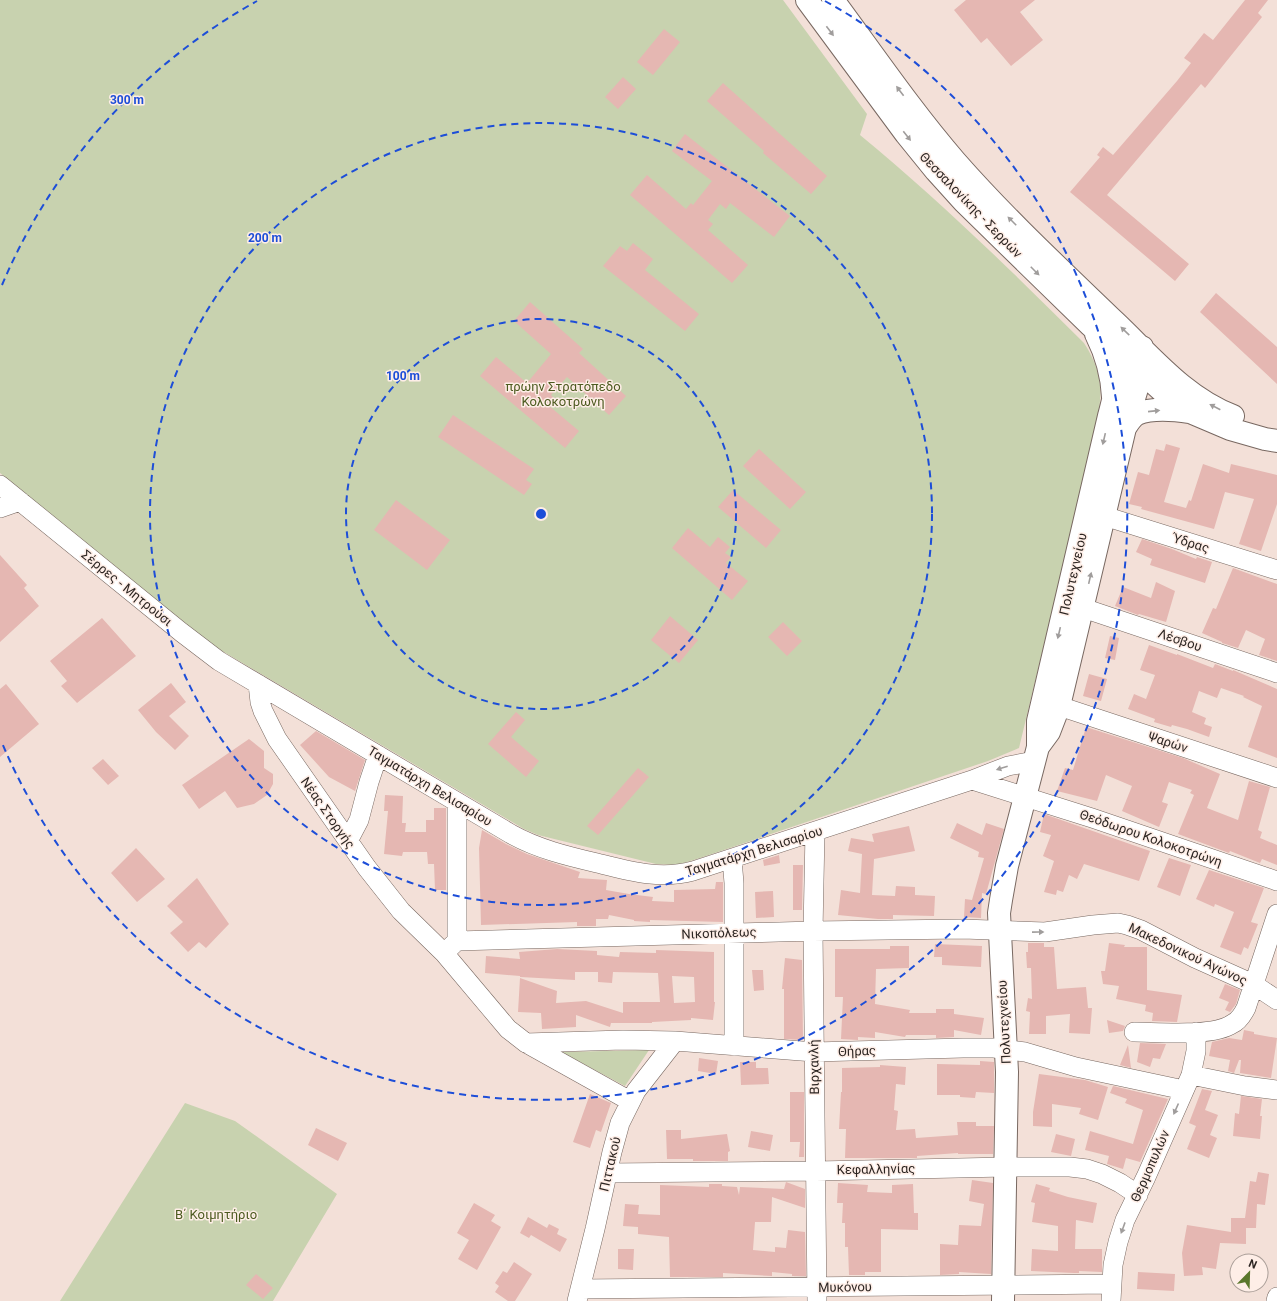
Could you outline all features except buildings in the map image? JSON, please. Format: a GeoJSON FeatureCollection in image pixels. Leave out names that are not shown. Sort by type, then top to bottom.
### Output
{"type":"FeatureCollection","features":[{"type":"Feature","properties":{"kind":"main road","name":"Θεσσαλονίκης - Σερρών"},"geometry":{"type":"LineString","coordinates":[[807,0],[906,134],[946,182],[1090,325],[1142,360]]}},
{"type":"Feature","properties":{"kind":"main road","name":"Θεσσαλονίκης - Σερρών"},"geometry":{"type":"LineString","coordinates":[[833,0],[924,122],[967,175],[1045,254],[1142,360]]}},
{"type":"Feature","properties":{"kind":"main road"},"geometry":{"type":"LineString","coordinates":[[1090,325],[1106,357],[1112,382],[1113,401]]}},
{"type":"Feature","properties":{"kind":"main road"},"geometry":{"type":"LineString","coordinates":[[1113,401],[1117,385],[1142,360]]}},
{"type":"Feature","properties":{"kind":"main road"},"geometry":{"type":"LineString","coordinates":[[1142,360],[1170,398],[1190,412],[1230,429],[1277,441]]}},
{"type":"Feature","properties":{"kind":"main road"},"geometry":{"type":"LineString","coordinates":[[1142,360],[1180,384],[1206,403],[1277,432]]}},
{"type":"Feature","properties":{"kind":"main road","name":"Πολυτεχνείου"},"geometry":{"type":"LineString","coordinates":[[1036,754],[1049,732],[1059,706],[1142,360]]}},
{"type":"Feature","properties":{"kind":"main road","name":"Πολυτεχνείου"},"geometry":{"type":"LineString","coordinates":[[1003,1293],[1006,1167],[1006,1049],[999,931],[1000,906],[1003,884],[1024,796],[1036,754],[1038,721],[1113,401]]}},
{"type":"Feature","properties":{"kind":"main road"},"geometry":{"type":"LineString","coordinates":[[1125,428],[1133,417],[1140,413],[1167,410],[1190,412]]}},
{"type":"Feature","properties":{"kind":"street","name":"Σέρρες - Μητρούσι"},"geometry":{"type":"LineString","coordinates":[[0,485],[202,648],[219,661],[258,684]]}},
{"type":"Feature","properties":{"kind":"street"},"geometry":{"type":"LineString","coordinates":[[0,508],[20,501]]}},
{"type":"Feature","properties":{"kind":"street","name":"Ύδρας"},"geometry":{"type":"LineString","coordinates":[[1104,516],[1277,570]]}},
{"type":"Feature","properties":{"kind":"street","name":"Λέσβου"},"geometry":{"type":"LineString","coordinates":[[1083,608],[1277,673]]}},
{"type":"Feature","properties":{"kind":"street","name":"Ταγματάρχη Βελισαρίου"},"geometry":{"type":"LineString","coordinates":[[258,684],[510,834],[537,847],[638,873],[660,875],[677,875],[693,871],[972,780],[1036,754]]}},
{"type":"Feature","properties":{"kind":"street","name":"Νέας Στοργής"},"geometry":{"type":"LineString","coordinates":[[258,684],[262,711],[277,739],[389,897],[419,930],[450,947],[508,1028],[526,1043],[630,1101]]}},
{"type":"Feature","properties":{"kind":"street"},"geometry":{"type":"LineString","coordinates":[[277,739],[279,714],[284,709],[292,706],[300,710]]}},
{"type":"Feature","properties":{"kind":"street","name":"Ψαρών"},"geometry":{"type":"LineString","coordinates":[[1059,706],[1277,778]]}},
{"type":"Feature","properties":{"kind":"street"},"geometry":{"type":"LineString","coordinates":[[348,841],[359,820],[368,782],[378,755]]}},
{"type":"Feature","properties":{"kind":"street"},"geometry":{"type":"LineString","coordinates":[[972,780],[1024,796]]}},
{"type":"Feature","properties":{"kind":"street","name":"Θεόδωρου Κολοκοτρώνη"},"geometry":{"type":"LineString","coordinates":[[1024,796],[1277,881]]}},
{"type":"Feature","properties":{"kind":"street"},"geometry":{"type":"LineString","coordinates":[[450,947],[457,802]]}},
{"type":"Feature","properties":{"kind":"street","name":"Βιρχανλή"},"geometry":{"type":"LineString","coordinates":[[814,832],[813,931],[817,1294]]}},
{"type":"Feature","properties":{"kind":"street"},"geometry":{"type":"LineString","coordinates":[[732,858],[734,1046]]}},
{"type":"Feature","properties":{"kind":"street"},"geometry":{"type":"LineString","coordinates":[[1134,1032],[1196,1032],[1220,1029],[1232,1025],[1237,1021],[1246,1008],[1277,914]]}},
{"type":"Feature","properties":{"kind":"street","name":"Μακεδονικού Αγώνος"},"geometry":{"type":"LineString","coordinates":[[999,931],[1045,932],[1110,923],[1127,924],[1253,984],[1277,1000]]}},
{"type":"Feature","properties":{"kind":"street","name":"Νικοπόλεως"},"geometry":{"type":"LineString","coordinates":[[450,947],[733,933],[963,929],[999,931]]}},
{"type":"Feature","properties":{"kind":"street"},"geometry":{"type":"LineString","coordinates":[[1253,984],[1277,987]]}},
{"type":"Feature","properties":{"kind":"street","name":"Θερμοπυλών"},"geometry":{"type":"LineString","coordinates":[[1111,1292],[1116,1246],[1125,1220],[1188,1082],[1196,1051],[1196,1032]]}},
{"type":"Feature","properties":{"kind":"street","name":"Θήρας"},"geometry":{"type":"LineString","coordinates":[[526,1043],[615,1040],[675,1041],[814,1052],[963,1048],[1006,1049],[1031,1054],[1086,1070],[1188,1082]]}},
{"type":"Feature","properties":{"kind":"street","name":"Πιττακού"},"geometry":{"type":"LineString","coordinates":[[578,1295],[616,1136],[630,1101],[648,1074],[675,1041]]}},
{"type":"Feature","properties":{"kind":"street"},"geometry":{"type":"LineString","coordinates":[[1188,1082],[1277,1090]]}},
{"type":"Feature","properties":{"kind":"street","name":"Κεφαλληνίας"},"geometry":{"type":"LineString","coordinates":[[608,1172],[1070,1167],[1087,1169],[1110,1177],[1138,1194]]}},
{"type":"Feature","properties":{"kind":"street","name":"Μυκόνου"},"geometry":{"type":"LineString","coordinates":[[578,1295],[1111,1292]]}},
{"type":"Feature","properties":{"kind":"street"},"geometry":{"type":"LineString","coordinates":[[1276,1301],[1277,1296]]}},
{"type":"Feature","properties":{"kind":"green space","name":"πρώην Στρατόπεδο Κολοκοτρώνη"},"geometry":{"type":"Polygon","coordinates":[[[0,0],[783,0],[867,114],[860,135],[947,210],[1030,289],[1084,343],[1096,367],[1100,388],[1097,423],[1019,748],[988,761],[700,858],[677,865],[656,864],[538,835],[524,829],[217,648],[169,611],[0,473],[0,0]]]}},
{"type":"Feature","properties":{"kind":"green space"},"geometry":{"type":"Polygon","coordinates":[[[649,1050],[625,1086],[561,1052],[649,1050]]]}},
{"type":"Feature","properties":{"kind":"green space","name":"Β΄ Κοιμητήριο"},"geometry":{"type":"Polygon","coordinates":[[[185,1103],[235,1121],[337,1194],[273,1301],[60,1301],[185,1103]]]}}]}
